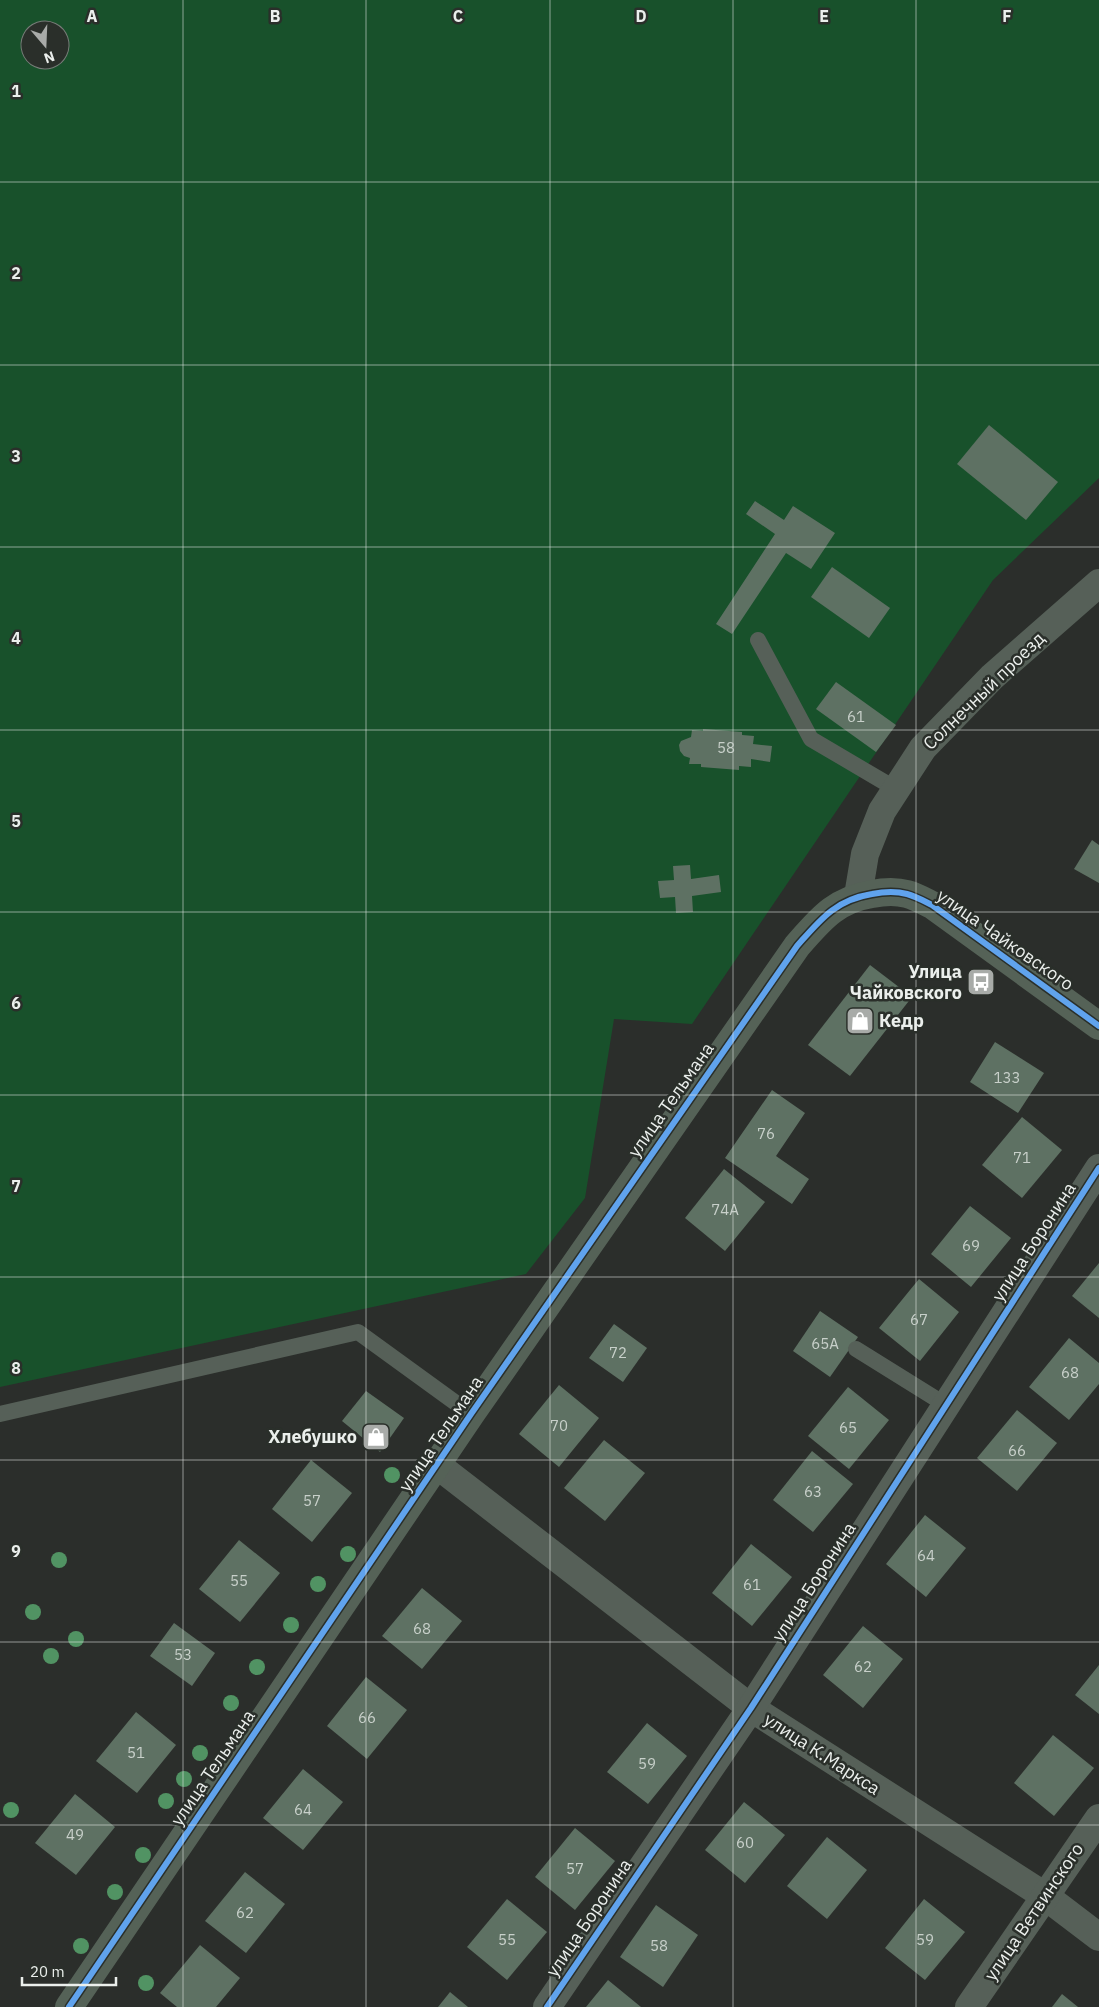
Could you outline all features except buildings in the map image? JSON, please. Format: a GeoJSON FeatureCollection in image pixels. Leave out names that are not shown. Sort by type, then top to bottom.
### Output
{"type":"FeatureCollection","features":[{"type":"Feature","properties":{"kind":"street","name":"Солнечный проезд"},"geometry":{"type":"LineString","coordinates":[[858,896],[865,854],[882,811],[923,748],[992,677],[1099,583]]}},
{"type":"Feature","properties":{"kind":"street","name":"улица Чайковского"},"geometry":{"type":"LineString","coordinates":[[858,896],[882,892],[907,894],[932,905],[1099,1026]]}},
{"type":"Feature","properties":{"kind":"street","name":"улица Тельмана"},"geometry":{"type":"LineString","coordinates":[[69,2007],[471,1414],[797,946],[822,918],[839,905],[858,896]]}},
{"type":"Feature","properties":{"kind":"street","name":"улица Боронина"},"geometry":{"type":"LineString","coordinates":[[547,2007],[751,1708],[1099,1168]]}},
{"type":"Feature","properties":{"kind":"street","name":"улица К.Маркса"},"geometry":{"type":"LineString","coordinates":[[437,1465],[751,1708],[1045,1896],[1099,1937]]}},
{"type":"Feature","properties":{"kind":"street","name":"улица Ветвинского"},"geometry":{"type":"LineString","coordinates":[[969,2007],[1099,1818]]}},
{"type":"Feature","properties":{"kind":"lane"},"geometry":{"type":"LineString","coordinates":[[758,640],[811,739],[896,789]]}},
{"type":"Feature","properties":{"kind":"lane"},"geometry":{"type":"LineString","coordinates":[[0,1414],[358,1332],[471,1414]]}},
{"type":"Feature","properties":{"kind":"lane"},"geometry":{"type":"LineString","coordinates":[[856,1349],[946,1405]]}},
{"type":"Feature","properties":{"kind":"green space"},"geometry":{"type":"Polygon","coordinates":[[[0,0],[1099,0],[1099,478],[993,580],[692,1024],[614,1019],[585,1198],[526,1274],[0,1387],[0,0]]]}},
{"type":"Feature","properties":{"kind":"cycle path"},"geometry":{"type":"LineString","coordinates":[[69,2007],[471,1414],[797,946],[829,912],[848,901],[876,893],[903,893],[913,896],[932,905],[1099,1026]]}},
{"type":"Feature","properties":{"kind":"cycle path"},"geometry":{"type":"LineString","coordinates":[[547,2007],[751,1708],[1099,1168]]}},
{"type":"Feature","properties":{"kind":"place","name":"Улица Чайковского"},"geometry":{"type":"Point","coordinates":[981,982]}},
{"type":"Feature","properties":{"kind":"place","name":"Кедр"},"geometry":{"type":"Point","coordinates":[860,1021]}},
{"type":"Feature","properties":{"kind":"place","name":"Хлебушко"},"geometry":{"type":"Point","coordinates":[376,1437]}}]}
